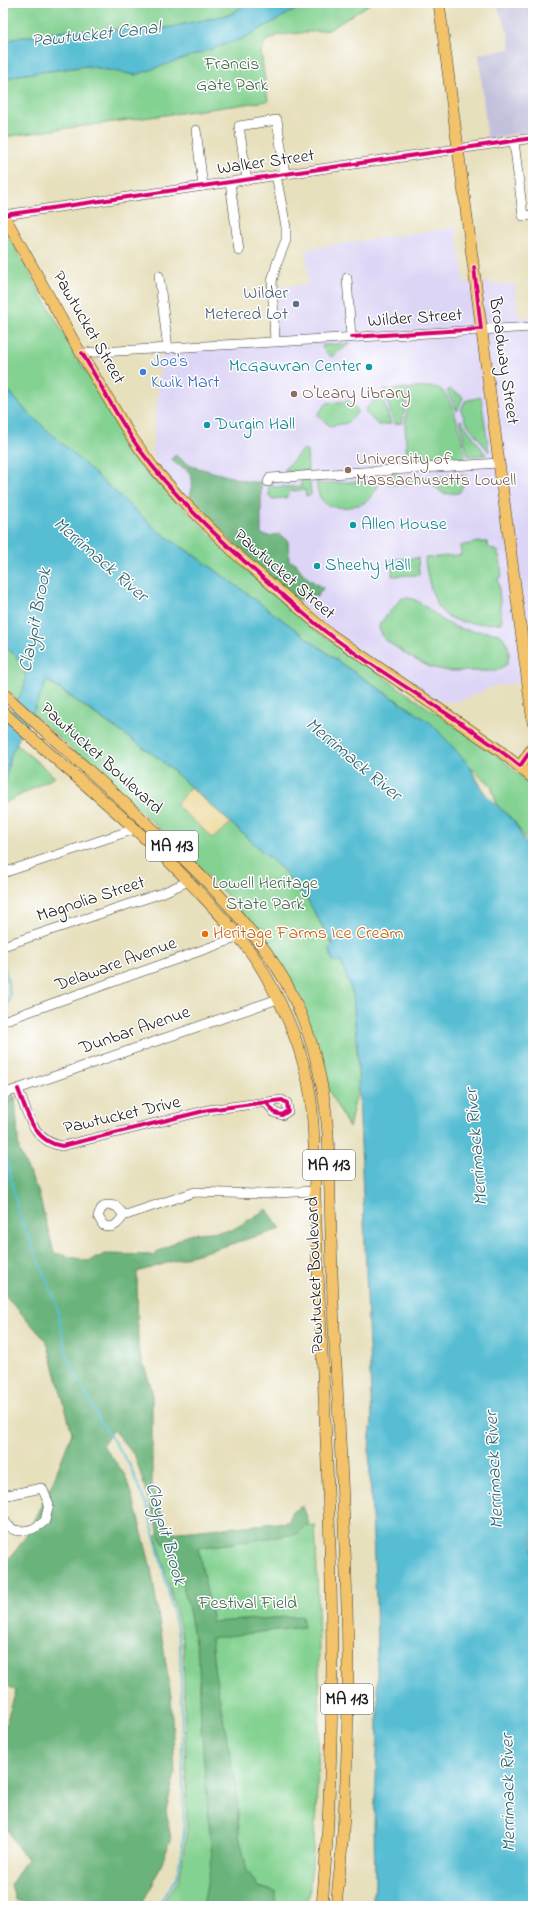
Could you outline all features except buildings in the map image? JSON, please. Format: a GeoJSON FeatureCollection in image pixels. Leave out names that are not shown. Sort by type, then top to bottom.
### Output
{"type":"FeatureCollection","features":[{"type":"Feature","properties":{"kind":"main road","name":"Broadway Street"},"geometry":{"type":"LineString","coordinates":[[439,3],[533,723]]}},
{"type":"Feature","properties":{"kind":"main road","name":"Pawtucket Street"},"geometry":{"type":"LineString","coordinates":[[3,214],[130,435],[153,467],[193,512],[238,555],[327,632],[499,750],[533,778]]}},
{"type":"Feature","properties":{"kind":"main road","name":"Pawtucket Boulevard"},"geometry":{"type":"LineString","coordinates":[[3,693],[171,846],[248,928],[285,981],[315,1055],[324,1094],[328,1134],[347,1643],[348,1744],[336,1906]]}},
{"type":"Feature","properties":{"kind":"main road","name":"Pawtucket Boulevard"},"geometry":{"type":"LineString","coordinates":[[5,714],[135,829],[188,881],[239,937],[265,974],[278,999],[299,1049],[308,1082],[314,1131],[315,1191],[327,1459],[332,1620],[332,1740],[322,1906]]}},
{"type":"Feature","properties":{"kind":"main road"},"geometry":{"type":"LineString","coordinates":[[520,766],[533,746]]}},
{"type":"Feature","properties":{"kind":"street"},"geometry":{"type":"LineString","coordinates":[[247,180],[239,126],[276,120],[286,240],[272,281],[275,341]]}},
{"type":"Feature","properties":{"kind":"street"},"geometry":{"type":"LineString","coordinates":[[196,130],[203,186]]}},
{"type":"Feature","properties":{"kind":"street","name":"Walker Street"},"geometry":{"type":"LineString","coordinates":[[3,214],[533,138]]}},
{"type":"Feature","properties":{"kind":"street"},"geometry":{"type":"LineString","coordinates":[[514,141],[523,216],[533,215]]}},
{"type":"Feature","properties":{"kind":"street"},"geometry":{"type":"LineString","coordinates":[[230,182],[239,251]]}},
{"type":"Feature","properties":{"kind":"street"},"geometry":{"type":"LineString","coordinates":[[159,276],[168,349]]}},
{"type":"Feature","properties":{"kind":"street"},"geometry":{"type":"LineString","coordinates":[[347,278],[351,337]]}},
{"type":"Feature","properties":{"kind":"street","name":"Wilder Street"},"geometry":{"type":"LineString","coordinates":[[82,353],[533,327]]}},
{"type":"Feature","properties":{"kind":"street"},"geometry":{"type":"LineString","coordinates":[[268,482],[270,478],[499,463]]}},
{"type":"Feature","properties":{"kind":"street"},"geometry":{"type":"LineString","coordinates":[[3,873],[135,829]]}},
{"type":"Feature","properties":{"kind":"street","name":"Magnolia Street"},"geometry":{"type":"LineString","coordinates":[[3,946],[162,893],[188,881]]}},
{"type":"Feature","properties":{"kind":"street","name":"Delaware Avenue"},"geometry":{"type":"LineString","coordinates":[[3,1021],[239,937]]}},
{"type":"Feature","properties":{"kind":"street","name":"Dunbar Avenue"},"geometry":{"type":"LineString","coordinates":[[3,1094],[278,999]]}},
{"type":"Feature","properties":{"kind":"street","name":"Pawtucket Drive"},"geometry":{"type":"LineString","coordinates":[[18,1089],[33,1126],[40,1136],[50,1143],[62,1146],[208,1110],[266,1102]]}},
{"type":"Feature","properties":{"kind":"street"},"geometry":{"type":"LineString","coordinates":[[124,1215],[195,1192],[211,1191],[257,1194],[315,1191]]}},
{"type":"Feature","properties":{"kind":"street"},"geometry":{"type":"LineString","coordinates":[[3,1496],[42,1488],[49,1504],[44,1521],[32,1530],[25,1532],[10,1528],[5,1523],[3,1517]]}},
{"type":"Feature","properties":{"kind":"shaded area"},"geometry":{"type":"Polygon","coordinates":[[[496,3],[533,3],[533,131],[487,139],[479,54],[510,49],[508,32],[496,3]]]}},
{"type":"Feature","properties":{"kind":"shaded area","name":"University of Massachusetts Lowell"},"geometry":{"type":"Polygon","coordinates":[[[456,227],[464,282],[515,284],[518,317],[533,317],[533,682],[493,686],[458,702],[435,701],[336,635],[211,524],[174,485],[152,456],[162,349],[276,339],[274,287],[308,285],[306,249],[456,227]]]}},
{"type":"Feature","properties":{"kind":"green space"},"geometry":{"type":"Polygon","coordinates":[[[3,3],[247,3],[231,14],[162,29],[68,31],[17,38],[3,42],[3,3]]]}},
{"type":"Feature","properties":{"kind":"green space","name":"Francis Gate Park"},"geometry":{"type":"Polygon","coordinates":[[[308,3],[371,3],[329,30],[279,35],[265,42],[261,52],[268,101],[3,137],[3,81],[18,75],[87,66],[135,75],[308,3]]]}},
{"type":"Feature","properties":{"kind":"green space"},"geometry":{"type":"Polygon","coordinates":[[[3,226],[78,359],[140,457],[163,487],[233,557],[308,625],[502,759],[533,787],[533,850],[514,821],[497,805],[491,785],[471,768],[415,712],[342,664],[211,567],[158,531],[26,411],[3,384],[3,226]]]}},
{"type":"Feature","properties":{"kind":"green space"},"geometry":{"type":"Polygon","coordinates":[[[351,343],[331,357],[322,348],[323,345],[351,343]]]}},
{"type":"Feature","properties":{"kind":"green space"},"geometry":{"type":"Polygon","coordinates":[[[431,387],[440,389],[445,393],[449,400],[457,421],[463,443],[465,458],[407,463],[405,423],[411,388],[431,387]]]}},
{"type":"Feature","properties":{"kind":"green space"},"geometry":{"type":"Polygon","coordinates":[[[409,388],[402,423],[394,424],[384,390],[409,388]]]}},
{"type":"Feature","properties":{"kind":"green space"},"geometry":{"type":"Polygon","coordinates":[[[449,389],[463,397],[457,411],[447,391],[449,389]]]}},
{"type":"Feature","properties":{"kind":"green space"},"geometry":{"type":"Polygon","coordinates":[[[382,392],[391,424],[378,425],[366,413],[366,408],[382,392]]]}},
{"type":"Feature","properties":{"kind":"green space"},"geometry":{"type":"Polygon","coordinates":[[[481,397],[489,452],[466,422],[461,410],[465,401],[481,397]]]}},
{"type":"Feature","properties":{"kind":"green space"},"geometry":{"type":"Polygon","coordinates":[[[349,401],[357,409],[357,413],[347,423],[330,426],[317,415],[327,403],[349,401]]]}},
{"type":"Feature","properties":{"kind":"green space"},"geometry":{"type":"Polygon","coordinates":[[[461,420],[486,455],[468,456],[461,420]]]}},
{"type":"Feature","properties":{"kind":"green space"},"geometry":{"type":"Polygon","coordinates":[[[302,450],[307,450],[308,470],[285,472],[285,469],[302,450]]]}},
{"type":"Feature","properties":{"kind":"green space"},"geometry":{"type":"Polygon","coordinates":[[[175,455],[191,466],[249,482],[261,482],[261,534],[269,536],[279,534],[288,541],[289,561],[296,563],[307,577],[323,588],[317,597],[306,593],[300,601],[290,595],[255,565],[189,501],[192,477],[187,470],[174,462],[172,459],[175,455]]]}},
{"type":"Feature","properties":{"kind":"green space"},"geometry":{"type":"Polygon","coordinates":[[[397,473],[398,485],[388,484],[386,482],[390,474],[397,473]]]}},
{"type":"Feature","properties":{"kind":"green space"},"geometry":{"type":"Polygon","coordinates":[[[379,475],[383,475],[378,486],[370,498],[362,504],[341,508],[334,507],[324,502],[318,493],[316,479],[318,479],[319,484],[379,480],[379,475]]]}},
{"type":"Feature","properties":{"kind":"green space"},"geometry":{"type":"Polygon","coordinates":[[[467,476],[467,478],[459,493],[444,494],[430,483],[430,477],[467,476]]]}},
{"type":"Feature","properties":{"kind":"green space"},"geometry":{"type":"Polygon","coordinates":[[[426,477],[426,482],[400,485],[400,479],[426,477]]]}},
{"type":"Feature","properties":{"kind":"green space"},"geometry":{"type":"Polygon","coordinates":[[[301,480],[310,480],[310,496],[306,496],[305,490],[291,491],[286,498],[273,499],[269,496],[269,483],[272,482],[273,487],[301,487],[301,480]]]}},
{"type":"Feature","properties":{"kind":"green space"},"geometry":{"type":"Polygon","coordinates":[[[478,542],[487,542],[488,547],[499,552],[497,555],[500,557],[502,577],[498,578],[502,623],[474,623],[453,619],[442,612],[431,589],[425,558],[461,555],[460,546],[478,542]]]}},
{"type":"Feature","properties":{"kind":"green space"},"geometry":{"type":"Polygon","coordinates":[[[418,558],[419,575],[392,576],[392,559],[418,558]]]}},
{"type":"Feature","properties":{"kind":"green space"},"geometry":{"type":"Polygon","coordinates":[[[402,598],[408,598],[420,603],[442,620],[461,629],[499,634],[507,644],[509,656],[507,664],[497,671],[449,671],[430,667],[410,657],[384,639],[379,628],[380,623],[402,598]]]}},
{"type":"Feature","properties":{"kind":"green space","name":"Lowell Heritage State Park"},"geometry":{"type":"Polygon","coordinates":[[[3,645],[46,680],[160,759],[283,870],[309,902],[341,961],[353,994],[359,1083],[349,1128],[328,1089],[300,1003],[268,944],[227,896],[183,850],[3,687],[3,645]]]}},
{"type":"Feature","properties":{"kind":"green space"},"geometry":{"type":"Polygon","coordinates":[[[3,733],[55,777],[3,804],[3,733]]]}},
{"type":"Feature","properties":{"kind":"green space"},"geometry":{"type":"Polygon","coordinates":[[[15,1096],[19,1151],[38,1191],[54,1253],[89,1261],[106,1254],[153,1255],[189,1234],[232,1230],[267,1209],[281,1229],[137,1272],[138,1348],[152,1390],[152,1486],[168,1533],[289,1522],[291,1512],[303,1506],[309,1523],[297,1534],[198,1548],[213,1622],[302,1616],[304,1627],[211,1638],[215,1674],[237,1794],[239,1835],[247,1870],[258,1887],[276,1892],[276,1906],[203,1906],[212,1858],[201,1726],[199,1663],[188,1605],[172,1550],[162,1542],[135,1456],[113,1430],[103,1445],[125,1475],[138,1517],[151,1568],[171,1696],[175,1774],[166,1810],[171,1840],[153,1884],[140,1906],[40,1906],[15,1900],[11,1884],[27,1859],[17,1846],[3,1821],[3,1733],[16,1691],[3,1683],[3,1567],[23,1541],[52,1484],[72,1433],[47,1342],[3,1293],[3,1101],[15,1096]]]}},
{"type":"Feature","properties":{"kind":"green space","name":"Festival Field"},"geometry":{"type":"Polygon","coordinates":[[[315,1525],[319,1716],[316,1811],[308,1906],[282,1906],[261,1903],[260,1906],[160,1906],[179,1880],[187,1831],[183,1639],[156,1535],[315,1525]]]}},
{"type":"Feature","properties":{"kind":"sand"},"geometry":{"type":"Polygon","coordinates":[[[190,787],[231,823],[213,838],[176,805],[190,787]]]}},
{"type":"Feature","properties":{"kind":"water","name":"Pawtucket Canal"},"geometry":{"type":"Polygon","coordinates":[[[247,3],[308,3],[242,39],[135,75],[87,66],[18,75],[3,81],[3,42],[17,38],[68,31],[162,29],[231,14],[247,3]]]}},
{"type":"Feature","properties":{"kind":"water","name":"Merrimack River"},"geometry":{"type":"Polygon","coordinates":[[[3,384],[26,411],[158,531],[211,567],[342,664],[432,724],[469,765],[485,794],[514,821],[527,846],[533,852],[533,1906],[372,1906],[375,1885],[374,1825],[378,1729],[376,1601],[369,1452],[372,1422],[357,1044],[353,994],[341,962],[333,961],[329,949],[333,945],[309,902],[283,870],[160,759],[47,680],[29,722],[20,736],[10,757],[3,795],[2,752],[4,730],[24,687],[25,677],[23,668],[16,657],[3,645],[3,384]]]}},
{"type":"Feature","properties":{"kind":"waterway","name":"Claypit Brook"},"geometry":{"type":"LineString","coordinates":[[3,958],[10,994],[6,1013]]}},
{"type":"Feature","properties":{"kind":"waterway","name":"Claypit Brook"},"geometry":{"type":"LineString","coordinates":[[3,1141],[18,1212],[56,1302],[67,1358],[100,1421],[129,1464],[148,1509],[180,1640],[184,1833],[177,1878],[157,1906]]}},
{"type":"Feature","properties":{"kind":"cycle path"},"geometry":{"type":"LineString","coordinates":[[4,215],[533,138]]}},
{"type":"Feature","properties":{"kind":"cycle path"},"geometry":{"type":"LineString","coordinates":[[351,337],[481,329],[474,267]]}},
{"type":"Feature","properties":{"kind":"cycle path"},"geometry":{"type":"LineString","coordinates":[[82,353],[132,438],[166,483],[209,528],[290,601],[326,632],[350,650],[473,731],[520,766],[533,747]]}},
{"type":"Feature","properties":{"kind":"cycle path"},"geometry":{"type":"LineString","coordinates":[[18,1089],[32,1125],[44,1139],[62,1146],[208,1110],[282,1100],[287,1103],[288,1111],[282,1115],[275,1113],[266,1102]]}},
{"type":"Feature","properties":{"kind":"place","name":"Wilder Metered Lot"},"geometry":{"type":"Point","coordinates":[296,304]}},
{"type":"Feature","properties":{"kind":"place","name":"McGauvran Center"},"geometry":{"type":"Point","coordinates":[369,367]}},
{"type":"Feature","properties":{"kind":"place","name":"Joe's Kwik Mart"},"geometry":{"type":"Point","coordinates":[143,372]}},
{"type":"Feature","properties":{"kind":"place","name":"O'Leary Library"},"geometry":{"type":"Point","coordinates":[294,394]}},
{"type":"Feature","properties":{"kind":"place","name":"Durgin Hall"},"geometry":{"type":"Point","coordinates":[207,425]}},
{"type":"Feature","properties":{"kind":"place","name":"University of Massachusetts Lowell"},"geometry":{"type":"Point","coordinates":[348,470]}},
{"type":"Feature","properties":{"kind":"place","name":"Allen House"},"geometry":{"type":"Point","coordinates":[353,525]}},
{"type":"Feature","properties":{"kind":"place","name":"Sheehy Hall"},"geometry":{"type":"Point","coordinates":[317,566]}},
{"type":"Feature","properties":{"kind":"place","name":"Heritage Farms Ice Cream"},"geometry":{"type":"Point","coordinates":[205,934]}}]}
